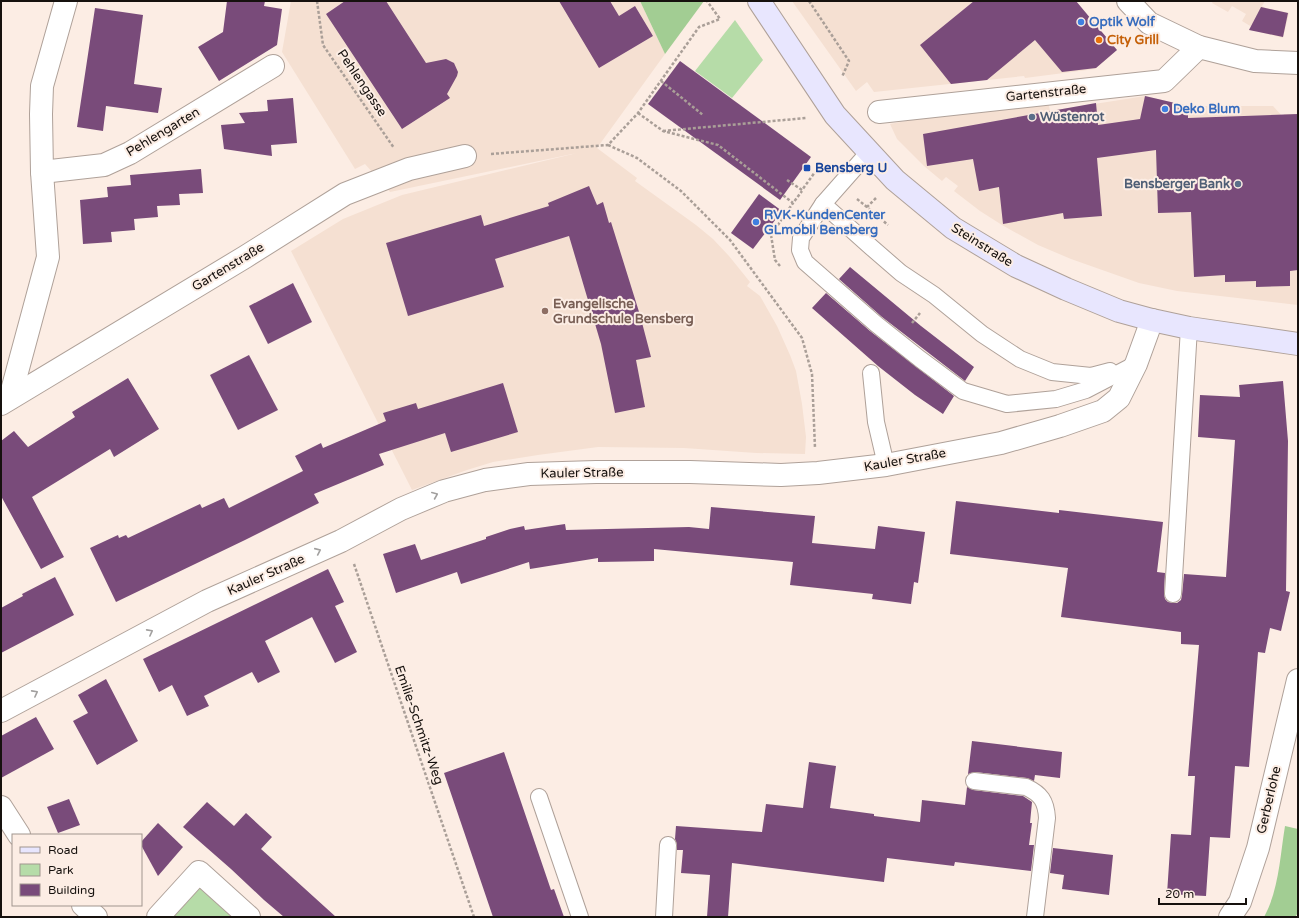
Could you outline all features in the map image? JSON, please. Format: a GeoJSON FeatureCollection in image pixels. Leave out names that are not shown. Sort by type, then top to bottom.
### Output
{"type":"FeatureCollection","features":[{"type":"Feature","properties":{"kind":"main road","name":"Steinstraße"},"geometry":{"type":"LineString","coordinates":[[759,1],[835,115],[895,180],[953,228],[1016,266],[1119,311],[1190,328],[1298,344]]}},
{"type":"Feature","properties":{"kind":"street"},"geometry":{"type":"LineString","coordinates":[[4,394],[48,257],[42,172],[42,86],[66,1]]}},
{"type":"Feature","properties":{"kind":"street"},"geometry":{"type":"LineString","coordinates":[[1128,1],[1149,23],[1199,47],[1255,61],[1298,63]]}},
{"type":"Feature","properties":{"kind":"street","name":"Gartenstraße"},"geometry":{"type":"LineString","coordinates":[[879,112],[1164,81],[1199,47]]}},
{"type":"Feature","properties":{"kind":"street","name":"Pehlengarten"},"geometry":{"type":"LineString","coordinates":[[42,172],[104,165],[123,156],[274,66]]}},
{"type":"Feature","properties":{"kind":"street","name":"Gartenstraße"},"geometry":{"type":"LineString","coordinates":[[4,394],[246,257],[345,194],[409,169],[466,156]]}},
{"type":"Feature","properties":{"kind":"street","name":"Kauler Straße"},"geometry":{"type":"LineString","coordinates":[[1,711],[207,601],[341,541],[401,509],[444,491],[485,480],[529,474],[690,472],[781,475],[818,474],[886,465],[1001,443],[1060,426],[1103,411],[1119,398],[1136,364],[1152,320]]}},
{"type":"Feature","properties":{"kind":"street","name":"Gerberlohe"},"geometry":{"type":"LineString","coordinates":[[1230,917],[1240,902],[1258,848],[1298,680]]}},
{"type":"Feature","properties":{"kind":"street"},"geometry":{"type":"LineString","coordinates":[[1,807],[17,834]]}},
{"type":"Feature","properties":{"kind":"street"},"geometry":{"type":"LineString","coordinates":[[158,917],[199,872],[249,917]]}},
{"type":"Feature","properties":{"kind":"street"},"geometry":{"type":"LineString","coordinates":[[84,906],[96,917]]}},
{"type":"Feature","properties":{"kind":"lane"},"geometry":{"type":"LineString","coordinates":[[868,152],[823,204],[801,238],[800,250],[805,262],[897,341],[963,391],[1008,404],[1056,399],[1086,390],[1136,364]]}},
{"type":"Feature","properties":{"kind":"lane"},"geometry":{"type":"LineString","coordinates":[[823,204],[870,247],[901,272],[934,295],[982,334],[1020,359],[1052,372],[1091,376],[1136,364]]}},
{"type":"Feature","properties":{"kind":"lane"},"geometry":{"type":"LineString","coordinates":[[1173,594],[1190,328]]}},
{"type":"Feature","properties":{"kind":"lane"},"geometry":{"type":"LineString","coordinates":[[871,373],[876,422],[886,465]]}},
{"type":"Feature","properties":{"kind":"lane"},"geometry":{"type":"LineString","coordinates":[[974,781],[1026,787],[1034,791],[1042,798],[1046,807],[1047,818],[1035,917]]}},
{"type":"Feature","properties":{"kind":"lane"},"geometry":{"type":"LineString","coordinates":[[539,797],[580,917]]}},
{"type":"Feature","properties":{"kind":"lane"},"geometry":{"type":"LineString","coordinates":[[664,917],[668,844]]}},
{"type":"Feature","properties":{"kind":"path","name":"Pehlengasse"},"geometry":{"type":"LineString","coordinates":[[317,1],[323,45],[409,169]]}},
{"type":"Feature","properties":{"kind":"path"},"geometry":{"type":"LineString","coordinates":[[608,145],[638,113],[699,27],[720,19],[707,1]]}},
{"type":"Feature","properties":{"kind":"path"},"geometry":{"type":"LineString","coordinates":[[809,1],[849,61],[842,78]]}},
{"type":"Feature","properties":{"kind":"path"},"geometry":{"type":"LineString","coordinates":[[662,81],[703,115]]}},
{"type":"Feature","properties":{"kind":"path"},"geometry":{"type":"LineString","coordinates":[[638,113],[663,131],[718,145],[793,203],[802,190]]}},
{"type":"Feature","properties":{"kind":"path"},"geometry":{"type":"LineString","coordinates":[[663,131],[835,115]]}},
{"type":"Feature","properties":{"kind":"path"},"geometry":{"type":"LineString","coordinates":[[466,156],[608,145],[637,158],[681,191],[730,240],[802,338],[812,374],[818,474]]}},
{"type":"Feature","properties":{"kind":"path"},"geometry":{"type":"LineString","coordinates":[[897,341],[934,295]]}},
{"type":"Feature","properties":{"kind":"path","name":"Emilie-Schmitz-Weg"},"geometry":{"type":"LineString","coordinates":[[341,541],[351,555],[474,917]]}},
{"type":"Feature","properties":{"kind":"shaded area","name":"Evangelische Grundschule Bensberg"},"geometry":{"type":"Polygon","coordinates":[[[291,1],[640,1],[665,54],[597,148],[637,178],[635,181],[713,239],[750,282],[747,286],[760,296],[777,326],[796,371],[806,437],[805,454],[756,453],[684,448],[598,447],[493,462],[412,490],[291,251],[343,219],[402,195],[577,153],[390,192],[365,164],[355,169],[282,52],[291,1]]]}},
{"type":"Feature","properties":{"kind":"shaded area"},"geometry":{"type":"Polygon","coordinates":[[[792,1],[1068,1],[1073,8],[1078,4],[1117,50],[1095,69],[1025,78],[1024,76],[874,92],[867,82],[856,91],[792,1]]]}},
{"type":"Feature","properties":{"kind":"shaded area"},"geometry":{"type":"Polygon","coordinates":[[[1213,1],[1265,1],[1262,6],[1289,13],[1283,38],[1260,32],[1242,21],[1246,14],[1232,6],[1228,12],[1212,3],[1213,1]]]}},
{"type":"Feature","properties":{"kind":"shaded area"},"geometry":{"type":"Polygon","coordinates":[[[1145,96],[1188,106],[1273,106],[1283,117],[1284,114],[1298,114],[1298,305],[1177,291],[1139,283],[1071,259],[1038,245],[980,211],[954,191],[958,186],[946,177],[942,181],[924,166],[897,139],[890,124],[990,105],[1048,102],[1050,111],[1145,96]]]}},
{"type":"Feature","properties":{"kind":"green space"},"geometry":{"type":"Polygon","coordinates":[[[640,1],[704,1],[665,54],[640,1]]]}},
{"type":"Feature","properties":{"kind":"green space"},"geometry":{"type":"Polygon","coordinates":[[[735,20],[763,60],[732,98],[695,71],[735,20]]]}},
{"type":"Feature","properties":{"kind":"green space"},"geometry":{"type":"Polygon","coordinates":[[[1285,826],[1298,829],[1298,913],[1295,917],[1264,917],[1273,896],[1276,884],[1285,826]]]}},
{"type":"Feature","properties":{"kind":"green space"},"geometry":{"type":"Polygon","coordinates":[[[204,884],[240,917],[167,917],[195,885],[204,884]]]}},
{"type":"Feature","properties":{"kind":"building"},"geometry":{"type":"Polygon","coordinates":[[[227,1],[265,1],[264,6],[282,9],[277,45],[219,81],[198,47],[223,32],[227,1]]]}},
{"type":"Feature","properties":{"kind":"building"},"geometry":{"type":"Polygon","coordinates":[[[345,1],[386,1],[426,63],[446,59],[454,63],[458,72],[447,94],[450,98],[402,129],[326,14],[345,1]]]}},
{"type":"Feature","properties":{"kind":"building"},"geometry":{"type":"Polygon","coordinates":[[[559,1],[610,1],[619,16],[635,6],[653,36],[599,68],[559,1]]]}},
{"type":"Feature","properties":{"kind":"building"},"geometry":{"type":"Polygon","coordinates":[[[974,1],[1076,1],[1117,50],[1096,68],[1062,72],[1035,40],[987,80],[951,84],[920,45],[974,1]]]}},
{"type":"Feature","properties":{"kind":"building"},"geometry":{"type":"Polygon","coordinates":[[[1261,7],[1288,13],[1283,37],[1249,30],[1261,7]]]}},
{"type":"Feature","properties":{"kind":"building"},"geometry":{"type":"Polygon","coordinates":[[[95,8],[143,15],[134,84],[162,88],[158,113],[106,106],[103,131],[77,127],[95,8]]]}},
{"type":"Feature","properties":{"kind":"building"},"geometry":{"type":"Polygon","coordinates":[[[680,61],[811,157],[780,200],[648,104],[680,61]]]}},
{"type":"Feature","properties":{"kind":"building"},"geometry":{"type":"Polygon","coordinates":[[[1145,96],[1188,106],[1188,118],[1298,114],[1298,270],[1290,271],[1290,286],[1256,287],[1256,281],[1225,282],[1225,275],[1194,277],[1191,212],[1158,213],[1156,150],[1097,158],[1102,216],[1064,219],[1063,213],[1003,224],[999,187],[979,191],[973,159],[927,166],[923,134],[1096,103],[1098,125],[1140,119],[1145,96]]]}},
{"type":"Feature","properties":{"kind":"building"},"geometry":{"type":"Polygon","coordinates":[[[293,98],[297,143],[271,145],[272,156],[224,149],[221,125],[245,123],[239,113],[268,111],[267,100],[293,98]]]}},
{"type":"Feature","properties":{"kind":"building"},"geometry":{"type":"Polygon","coordinates":[[[201,169],[203,193],[179,194],[180,205],[157,206],[158,217],[134,219],[135,230],[111,232],[112,242],[83,244],[80,200],[108,197],[107,187],[131,185],[130,175],[201,169]]]}},
{"type":"Feature","properties":{"kind":"building"},"geometry":{"type":"Polygon","coordinates":[[[589,186],[597,205],[603,202],[609,223],[611,222],[640,315],[651,357],[636,360],[645,407],[615,413],[601,344],[569,236],[495,259],[504,287],[408,316],[386,243],[481,215],[484,226],[549,206],[548,203],[589,186]]]}},
{"type":"Feature","properties":{"kind":"building","name":"RVK-KundenCenter GLmobil Bensberg"},"geometry":{"type":"Polygon","coordinates":[[[759,194],[782,211],[753,249],[731,233],[759,194]]]}},
{"type":"Feature","properties":{"kind":"building"},"geometry":{"type":"Polygon","coordinates":[[[850,267],[921,326],[974,367],[965,381],[882,317],[839,279],[850,267]]]}},
{"type":"Feature","properties":{"kind":"building"},"geometry":{"type":"Polygon","coordinates":[[[293,283],[312,322],[268,344],[249,306],[293,283]]]}},
{"type":"Feature","properties":{"kind":"building"},"geometry":{"type":"Polygon","coordinates":[[[826,293],[870,331],[954,396],[943,414],[915,395],[878,366],[812,308],[826,293]]]}},
{"type":"Feature","properties":{"kind":"building"},"geometry":{"type":"Polygon","coordinates":[[[249,355],[278,410],[238,430],[210,375],[249,355]]]}},
{"type":"Feature","properties":{"kind":"building"},"geometry":{"type":"Polygon","coordinates":[[[128,378],[159,429],[114,457],[110,449],[32,497],[64,557],[41,569],[1,496],[1,441],[14,431],[28,447],[75,417],[72,412],[128,378]]]}},
{"type":"Feature","properties":{"kind":"building"},"geometry":{"type":"Polygon","coordinates":[[[1283,381],[1288,441],[1286,591],[1290,592],[1281,631],[1270,628],[1265,653],[1258,652],[1249,767],[1235,766],[1230,838],[1210,837],[1206,896],[1167,894],[1171,834],[1191,835],[1195,776],[1188,776],[1199,645],[1181,644],[1181,632],[1061,617],[1068,568],[950,554],[956,501],[1059,513],[1059,510],[1163,522],[1157,572],[1165,573],[1165,599],[1168,602],[1177,603],[1181,600],[1184,574],[1226,577],[1235,440],[1198,437],[1200,395],[1240,397],[1239,385],[1283,381]]]}},
{"type":"Feature","properties":{"kind":"building"},"geometry":{"type":"Polygon","coordinates":[[[503,383],[518,432],[451,452],[445,433],[379,454],[384,465],[314,494],[319,503],[116,602],[90,548],[118,535],[119,538],[126,535],[128,538],[200,504],[202,508],[224,498],[229,508],[303,471],[295,456],[321,443],[323,448],[386,421],[383,413],[416,403],[418,409],[503,383]]]}},
{"type":"Feature","properties":{"kind":"building"},"geometry":{"type":"Polygon","coordinates":[[[711,507],[815,516],[812,543],[875,549],[878,526],[925,532],[918,583],[914,582],[911,604],[872,599],[873,594],[790,585],[793,562],[654,549],[654,561],[598,562],[598,558],[530,569],[529,562],[461,584],[457,572],[396,593],[383,554],[415,544],[421,560],[486,539],[486,537],[510,529],[524,526],[525,530],[565,524],[566,530],[689,527],[709,529],[711,507]]]}},
{"type":"Feature","properties":{"kind":"building"},"geometry":{"type":"Polygon","coordinates":[[[328,569],[344,602],[335,606],[357,652],[335,663],[312,617],[265,641],[280,672],[258,683],[252,672],[204,696],[209,706],[187,716],[172,685],[159,692],[143,659],[328,569]]]}},
{"type":"Feature","properties":{"kind":"building"},"geometry":{"type":"Polygon","coordinates":[[[55,577],[74,615],[1,653],[1,608],[23,596],[22,594],[55,577]]]}},
{"type":"Feature","properties":{"kind":"building"},"geometry":{"type":"Polygon","coordinates":[[[106,679],[138,741],[97,765],[73,721],[88,713],[78,695],[106,679]]]}},
{"type":"Feature","properties":{"kind":"building"},"geometry":{"type":"Polygon","coordinates":[[[36,717],[54,749],[1,778],[1,736],[36,717]]]}},
{"type":"Feature","properties":{"kind":"building"},"geometry":{"type":"Polygon","coordinates":[[[972,741],[1062,752],[1060,778],[1035,775],[1034,781],[1027,778],[975,772],[968,774],[972,741]]]}},
{"type":"Feature","properties":{"kind":"building"},"geometry":{"type":"Polygon","coordinates":[[[504,752],[551,890],[554,889],[564,917],[493,917],[444,773],[504,752]]]}},
{"type":"Feature","properties":{"kind":"building"},"geometry":{"type":"Polygon","coordinates":[[[809,762],[836,766],[830,808],[874,814],[874,816],[920,822],[922,800],[965,805],[967,787],[973,790],[1023,796],[1032,802],[1030,823],[1032,823],[1029,845],[1034,845],[1031,871],[955,862],[954,866],[887,858],[884,882],[732,863],[728,917],[707,917],[710,875],[681,873],[683,850],[677,850],[675,839],[676,826],[762,832],[766,804],[803,808],[809,762]]]}},
{"type":"Feature","properties":{"kind":"building"},"geometry":{"type":"Polygon","coordinates":[[[69,799],[80,825],[58,833],[47,807],[69,799]]]}},
{"type":"Feature","properties":{"kind":"building"},"geometry":{"type":"Polygon","coordinates":[[[207,802],[234,826],[246,813],[272,837],[261,849],[336,917],[284,917],[264,900],[183,827],[207,802]]]}},
{"type":"Feature","properties":{"kind":"building"},"geometry":{"type":"Polygon","coordinates":[[[158,823],[183,847],[158,876],[142,847],[142,841],[158,823]]]}},
{"type":"Feature","properties":{"kind":"building"},"geometry":{"type":"Polygon","coordinates":[[[1053,848],[1113,855],[1109,895],[1062,889],[1064,875],[1050,873],[1053,848]]]}},
{"type":"Feature","properties":{"kind":"place","name":"Optik Wolf"},"geometry":{"type":"Point","coordinates":[1081,22]}},
{"type":"Feature","properties":{"kind":"place","name":"City Grill"},"geometry":{"type":"Point","coordinates":[1099,40]}},
{"type":"Feature","properties":{"kind":"place","name":"Deko Blum"},"geometry":{"type":"Point","coordinates":[1165,109]}},
{"type":"Feature","properties":{"kind":"place","name":"Wüstenrot"},"geometry":{"type":"Point","coordinates":[1032,117]}},
{"type":"Feature","properties":{"kind":"place","name":"Bensberg U"},"geometry":{"type":"Point","coordinates":[807,168]}},
{"type":"Feature","properties":{"kind":"place","name":"Bensberger Bank"},"geometry":{"type":"Point","coordinates":[1238,184]}},
{"type":"Feature","properties":{"kind":"place","name":"RVK-KundenCenter GLmobil Bensberg"},"geometry":{"type":"Point","coordinates":[756,222]}},
{"type":"Feature","properties":{"kind":"place","name":"Evangelische Grundschule Bensberg"},"geometry":{"type":"Point","coordinates":[545,311]}}]}
